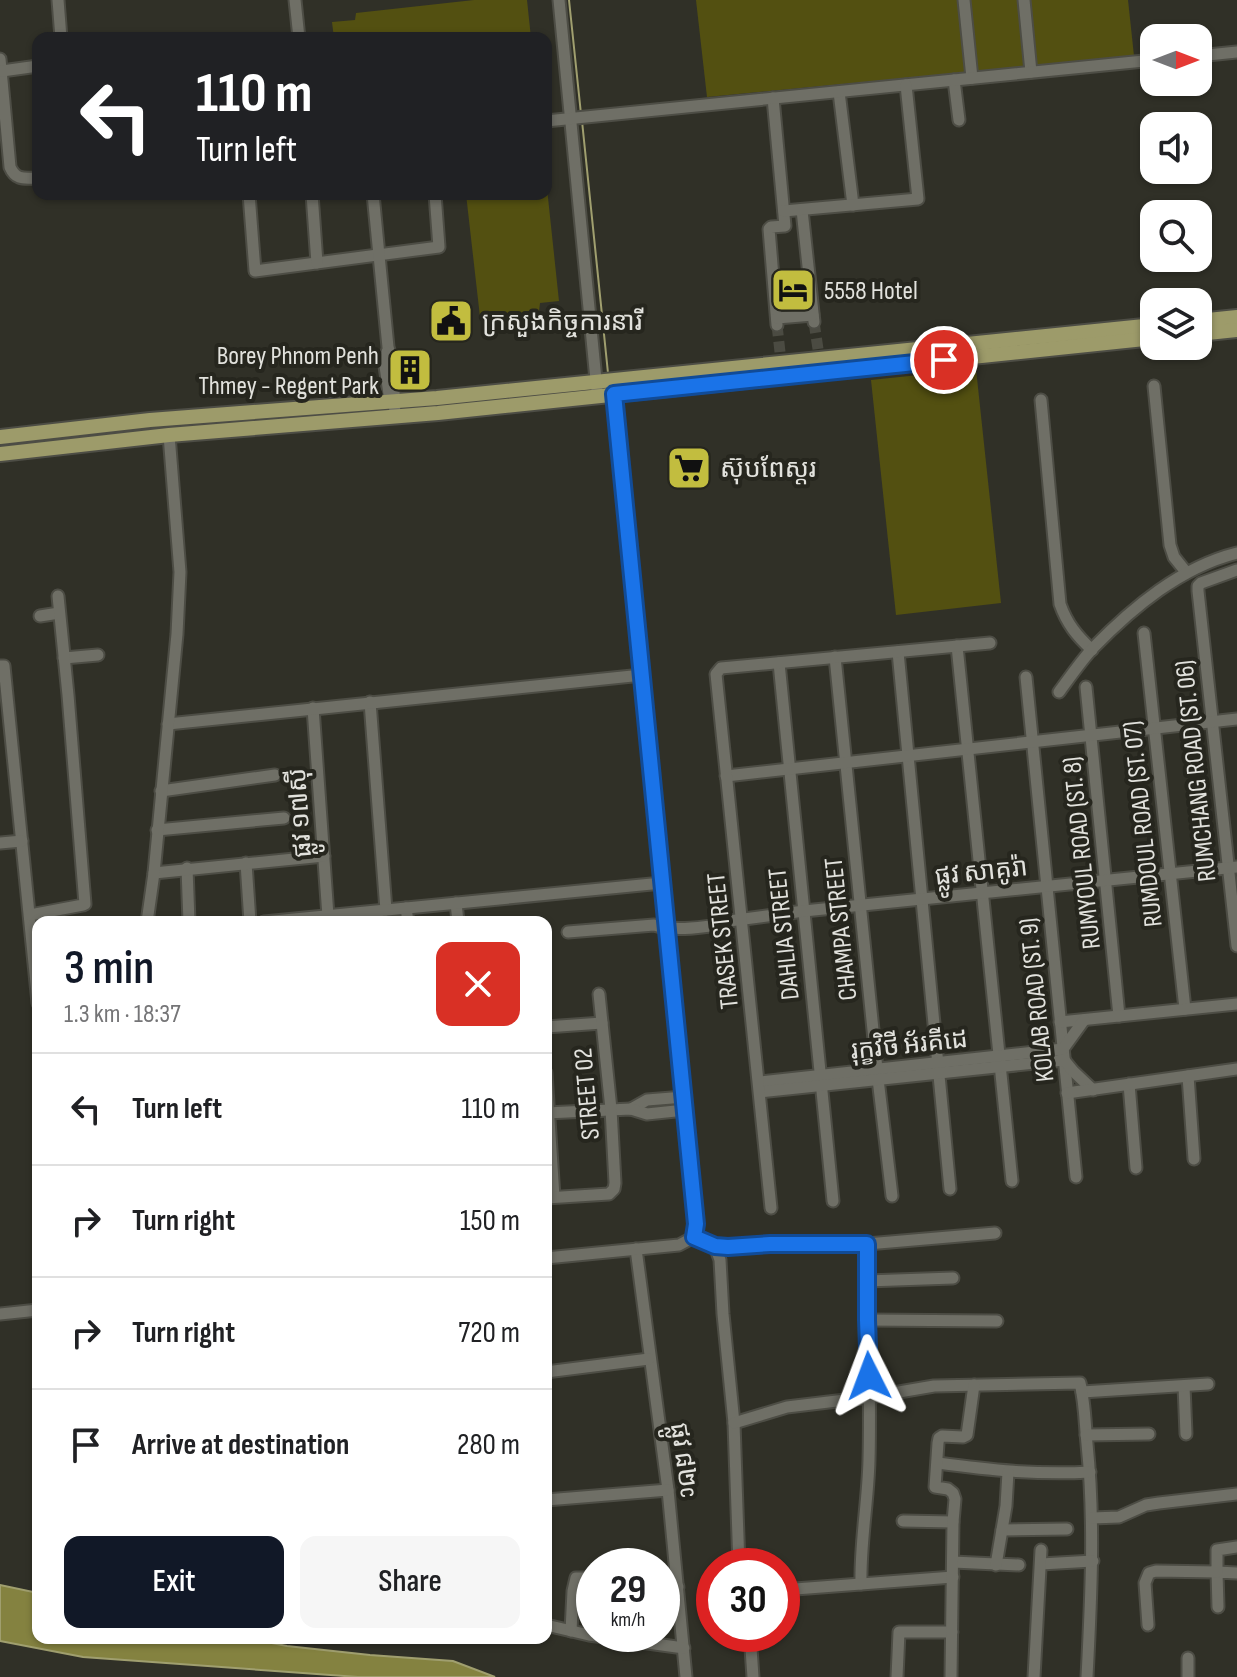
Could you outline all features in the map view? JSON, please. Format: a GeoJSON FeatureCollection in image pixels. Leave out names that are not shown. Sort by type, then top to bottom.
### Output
{"type":"FeatureCollection","features":[{"type":"Feature","properties":{"kind":"main road"},"geometry":{"type":"LineString","coordinates":[[1212,320],[1237,317]]}},
{"type":"Feature","properties":{"kind":"main road"},"geometry":{"type":"LineString","coordinates":[[0,454],[1140,326]]}},
{"type":"Feature","properties":{"kind":"main road"},"geometry":{"type":"LineString","coordinates":[[1212,333],[1237,330]]}},
{"type":"Feature","properties":{"kind":"main road"},"geometry":{"type":"LineString","coordinates":[[613,387],[781,357],[819,360],[1140,339]]}},
{"type":"Feature","properties":{"kind":"main road"},"geometry":{"type":"LineString","coordinates":[[0,437],[150,420],[394,409]]}},
{"type":"Feature","properties":{"kind":"street"},"geometry":{"type":"LineString","coordinates":[[58,0],[61,32]]}},
{"type":"Feature","properties":{"kind":"street"},"geometry":{"type":"LineString","coordinates":[[295,0],[298,32]]}},
{"type":"Feature","properties":{"kind":"street"},"geometry":{"type":"LineString","coordinates":[[559,0],[596,389]]}},
{"type":"Feature","properties":{"kind":"street"},"geometry":{"type":"LineString","coordinates":[[964,0],[972,78]]}},
{"type":"Feature","properties":{"kind":"street"},"geometry":{"type":"LineString","coordinates":[[1024,0],[1031,72]]}},
{"type":"Feature","properties":{"kind":"street"},"geometry":{"type":"LineString","coordinates":[[1212,55],[1237,52]]}},
{"type":"Feature","properties":{"kind":"street"},"geometry":{"type":"LineString","coordinates":[[552,120],[1140,61]]}},
{"type":"Feature","properties":{"kind":"street"},"geometry":{"type":"LineString","coordinates":[[32,66],[1,65],[10,167],[19,178],[32,178]]}},
{"type":"Feature","properties":{"kind":"street"},"geometry":{"type":"LineString","coordinates":[[954,80],[959,120]]}},
{"type":"Feature","properties":{"kind":"street"},"geometry":{"type":"LineString","coordinates":[[784,211],[918,199],[906,85]]}},
{"type":"Feature","properties":{"kind":"street"},"geometry":{"type":"LineString","coordinates":[[839,92],[853,205]]}},
{"type":"Feature","properties":{"kind":"street"},"geometry":{"type":"LineString","coordinates":[[773,98],[785,226]]}},
{"type":"Feature","properties":{"kind":"street"},"geometry":{"type":"LineString","coordinates":[[249,200],[255,271],[439,247],[435,200]]}},
{"type":"Feature","properties":{"kind":"street"},"geometry":{"type":"LineString","coordinates":[[312,200],[317,263]]}},
{"type":"Feature","properties":{"kind":"street"},"geometry":{"type":"LineString","coordinates":[[374,200],[388,347],[393,365],[394,409]]}},
{"type":"Feature","properties":{"kind":"street"},"geometry":{"type":"LineString","coordinates":[[802,210],[804,224],[814,319],[777,322],[769,229],[804,224]]}},
{"type":"Feature","properties":{"kind":"street"},"geometry":{"type":"LineString","coordinates":[[1154,386],[1170,545],[1174,557],[1186,572]]}},
{"type":"Feature","properties":{"kind":"street"},"geometry":{"type":"LineString","coordinates":[[613,387],[662,883],[678,928],[684,1097],[696,1224],[694,1237]]}},
{"type":"Feature","properties":{"kind":"street"},"geometry":{"type":"LineString","coordinates":[[1041,400],[1060,604],[1066,621],[1092,650]]}},
{"type":"Feature","properties":{"kind":"street"},"geometry":{"type":"LineString","coordinates":[[148,916],[180,572],[169,435]]}},
{"type":"Feature","properties":{"kind":"street"},"geometry":{"type":"LineString","coordinates":[[1059,692],[1092,650],[1140,605],[1186,572],[1237,553]]}},
{"type":"Feature","properties":{"kind":"street","name":"RUMCHANG ROAD (ST. 06)"},"geometry":{"type":"LineString","coordinates":[[1237,570],[1198,586],[1212,722],[1233,867],[1237,946]]}},
{"type":"Feature","properties":{"kind":"street"},"geometry":{"type":"LineString","coordinates":[[30,915],[85,904],[58,596]]}},
{"type":"Feature","properties":{"kind":"street"},"geometry":{"type":"LineString","coordinates":[[40,616],[59,613]]}},
{"type":"Feature","properties":{"kind":"street","name":"RUMDOUL ROAD (ST. 07)"},"geometry":{"type":"LineString","coordinates":[[1144,633],[1185,1009]]}},
{"type":"Feature","properties":{"kind":"street"},"geometry":{"type":"LineString","coordinates":[[779,663],[990,643]]}},
{"type":"Feature","properties":{"kind":"street"},"geometry":{"type":"LineString","coordinates":[[957,646],[1012,1181]]}},
{"type":"Feature","properties":{"kind":"street"},"geometry":{"type":"LineString","coordinates":[[898,652],[950,1189]]}},
{"type":"Feature","properties":{"kind":"street"},"geometry":{"type":"LineString","coordinates":[[64,658],[98,655]]}},
{"type":"Feature","properties":{"kind":"street","name":"CHAMPA STREET"},"geometry":{"type":"LineString","coordinates":[[835,657],[892,1196]]}},
{"type":"Feature","properties":{"kind":"street","name":"TRASEK STREET"},"geometry":{"type":"LineString","coordinates":[[771,1208],[759,1087],[735,920],[716,674],[721,668],[779,663]]}},
{"type":"Feature","properties":{"kind":"street","name":"DAHLIA STREET"},"geometry":{"type":"LineString","coordinates":[[779,663],[833,1201]]}},
{"type":"Feature","properties":{"kind":"street"},"geometry":{"type":"LineString","coordinates":[[0,666],[4,666],[32,937]]}},
{"type":"Feature","properties":{"kind":"street"},"geometry":{"type":"LineString","coordinates":[[168,724],[642,675]]}},
{"type":"Feature","properties":{"kind":"street","name":"KOLAB ROAD (ST. 9)"},"geometry":{"type":"LineString","coordinates":[[1026,677],[1076,1177]]}},
{"type":"Feature","properties":{"kind":"street","name":"RUMYOUL ROAD (ST. 8)"},"geometry":{"type":"LineString","coordinates":[[1086,687],[1119,1016]]}},
{"type":"Feature","properties":{"kind":"street"},"geometry":{"type":"LineString","coordinates":[[370,702],[382,914]]}},
{"type":"Feature","properties":{"kind":"street","name":"ផ្លូវ ១៧ស៊ី"},"geometry":{"type":"LineString","coordinates":[[313,708],[324,856],[324,916]]}},
{"type":"Feature","properties":{"kind":"street"},"geometry":{"type":"LineString","coordinates":[[726,776],[1237,719]]}},
{"type":"Feature","properties":{"kind":"street"},"geometry":{"type":"LineString","coordinates":[[161,791],[275,775]]}},
{"type":"Feature","properties":{"kind":"street"},"geometry":{"type":"LineString","coordinates":[[157,830],[284,818]]}},
{"type":"Feature","properties":{"kind":"street"},"geometry":{"type":"LineString","coordinates":[[0,843],[22,841]]}},
{"type":"Feature","properties":{"kind":"street"},"geometry":{"type":"LineString","coordinates":[[154,873],[324,856]]}},
{"type":"Feature","properties":{"kind":"street"},"geometry":{"type":"LineString","coordinates":[[246,863],[250,916]]}},
{"type":"Feature","properties":{"kind":"street","name":"ផ្លូវ សាគូរ៉ា"},"geometry":{"type":"LineString","coordinates":[[568,932],[654,925],[678,928],[726,924],[735,920],[804,911],[1233,867]]}},
{"type":"Feature","properties":{"kind":"street"},"geometry":{"type":"LineString","coordinates":[[187,868],[189,916]]}},
{"type":"Feature","properties":{"kind":"street"},"geometry":{"type":"LineString","coordinates":[[353,916],[662,883]]}},
{"type":"Feature","properties":{"kind":"street"},"geometry":{"type":"LineString","coordinates":[[456,903],[457,916]]}},
{"type":"Feature","properties":{"kind":"street"},"geometry":{"type":"LineString","coordinates":[[406,908],[407,916]]}},
{"type":"Feature","properties":{"kind":"street","name":"STREET 02"},"geometry":{"type":"LineString","coordinates":[[552,1198],[609,1194],[614,1189],[611,1109],[599,994]]}},
{"type":"Feature","properties":{"kind":"street"},"geometry":{"type":"LineString","coordinates":[[1060,1022],[1237,1004]]}},
{"type":"Feature","properties":{"kind":"street"},"geometry":{"type":"LineString","coordinates":[[1084,1020],[1064,1054],[1093,1090]]}},
{"type":"Feature","properties":{"kind":"street"},"geometry":{"type":"LineString","coordinates":[[552,1027],[602,1023]]}},
{"type":"Feature","properties":{"kind":"street","name":"រុក្ខវិថី អ័រគីដេ"},"geometry":{"type":"LineString","coordinates":[[759,1087],[1064,1054]]}},
{"type":"Feature","properties":{"kind":"street"},"geometry":{"type":"LineString","coordinates":[[1067,1093],[1237,1069]]}},
{"type":"Feature","properties":{"kind":"street"},"geometry":{"type":"LineString","coordinates":[[1188,1076],[1194,1159]]}},
{"type":"Feature","properties":{"kind":"street"},"geometry":{"type":"LineString","coordinates":[[1129,1084],[1136,1168]]}},
{"type":"Feature","properties":{"kind":"street"},"geometry":{"type":"LineString","coordinates":[[631,1109],[647,1100],[684,1097]]}},
{"type":"Feature","properties":{"kind":"street"},"geometry":{"type":"LineString","coordinates":[[552,1113],[631,1109],[647,1114],[685,1110]]}},
{"type":"Feature","properties":{"kind":"street"},"geometry":{"type":"LineString","coordinates":[[694,1237],[715,1246],[867,1244],[995,1233]]}},
{"type":"Feature","properties":{"kind":"street"},"geometry":{"type":"LineString","coordinates":[[552,1257],[679,1245],[694,1237]]}},
{"type":"Feature","properties":{"kind":"street"},"geometry":{"type":"LineString","coordinates":[[861,1584],[869,1462],[867,1244]]}},
{"type":"Feature","properties":{"kind":"street"},"geometry":{"type":"LineString","coordinates":[[715,1246],[720,1260],[734,1423],[738,1548]]}},
{"type":"Feature","properties":{"kind":"street","name":"ផ្លូវ ៨២c"},"geometry":{"type":"LineString","coordinates":[[636,1249],[674,1548]]}},
{"type":"Feature","properties":{"kind":"street"},"geometry":{"type":"LineString","coordinates":[[867,1281],[953,1278]]}},
{"type":"Feature","properties":{"kind":"street"},"geometry":{"type":"LineString","coordinates":[[0,1314],[32,1311]]}},
{"type":"Feature","properties":{"kind":"street"},"geometry":{"type":"LineString","coordinates":[[867,1320],[997,1321]]}},
{"type":"Feature","properties":{"kind":"street"},"geometry":{"type":"LineString","coordinates":[[552,1371],[649,1359]]}},
{"type":"Feature","properties":{"kind":"street"},"geometry":{"type":"LineString","coordinates":[[734,1423],[787,1407],[934,1386],[1080,1383],[1092,1518],[1087,1677]]}},
{"type":"Feature","properties":{"kind":"street"},"geometry":{"type":"LineString","coordinates":[[1082,1392],[1208,1384]]}},
{"type":"Feature","properties":{"kind":"street"},"geometry":{"type":"LineString","coordinates":[[951,1677],[955,1499],[948,1489],[935,1487],[939,1438],[967,1435],[974,1385]]}},
{"type":"Feature","properties":{"kind":"street"},"geometry":{"type":"LineString","coordinates":[[1184,1386],[1186,1434]]}},
{"type":"Feature","properties":{"kind":"street"},"geometry":{"type":"LineString","coordinates":[[1086,1435],[1149,1434]]}},
{"type":"Feature","properties":{"kind":"street"},"geometry":{"type":"LineString","coordinates":[[938,1463],[1008,1472],[1090,1472]]}},
{"type":"Feature","properties":{"kind":"street"},"geometry":{"type":"LineString","coordinates":[[996,1565],[1008,1472]]}},
{"type":"Feature","properties":{"kind":"street"},"geometry":{"type":"LineString","coordinates":[[552,1500],[668,1490]]}},
{"type":"Feature","properties":{"kind":"street"},"geometry":{"type":"LineString","coordinates":[[1092,1518],[1119,1517],[1159,1503],[1237,1494]]}},
{"type":"Feature","properties":{"kind":"street"},"geometry":{"type":"LineString","coordinates":[[903,1521],[953,1522]]}},
{"type":"Feature","properties":{"kind":"street"},"geometry":{"type":"LineString","coordinates":[[1002,1530],[1067,1529]]}},
{"type":"Feature","properties":{"kind":"street"},"geometry":{"type":"LineString","coordinates":[[1218,1607],[1217,1550],[1237,1547]]}},
{"type":"Feature","properties":{"kind":"street"},"geometry":{"type":"LineString","coordinates":[[1034,1677],[1041,1550]]}},
{"type":"Feature","properties":{"kind":"street"},"geometry":{"type":"LineString","coordinates":[[1041,1564],[1093,1561]]}},
{"type":"Feature","properties":{"kind":"street"},"geometry":{"type":"LineString","coordinates":[[953,1562],[1019,1565]]}},
{"type":"Feature","properties":{"kind":"street"},"geometry":{"type":"LineString","coordinates":[[1148,1625],[1145,1583],[1149,1573],[1237,1573]]}},
{"type":"Feature","properties":{"kind":"street"},"geometry":{"type":"LineString","coordinates":[[800,1589],[953,1577]]}},
{"type":"Feature","properties":{"kind":"street"},"geometry":{"type":"LineString","coordinates":[[571,1631],[576,1578]]}},
{"type":"Feature","properties":{"kind":"street","name":"ផ្លូវ ៨២c"},"geometry":{"type":"LineString","coordinates":[[680,1607],[686,1677]]}},
{"type":"Feature","properties":{"kind":"street"},"geometry":{"type":"LineString","coordinates":[[552,1626],[684,1648]]}},
{"type":"Feature","properties":{"kind":"street"},"geometry":{"type":"LineString","coordinates":[[897,1677],[899,1632],[952,1632]]}},
{"type":"Feature","properties":{"kind":"street"},"geometry":{"type":"LineString","coordinates":[[751,1652],[753,1677]]}},
{"type":"Feature","properties":{"kind":"street"},"geometry":{"type":"LineString","coordinates":[[1188,1658],[1188,1677]]}},
{"type":"Feature","properties":{"kind":"shaded area"},"geometry":{"type":"Polygon","coordinates":[[[474,0],[527,0],[530,32],[333,32],[332,22],[355,20],[356,13],[474,0]]]}},
{"type":"Feature","properties":{"kind":"shaded area"},"geometry":{"type":"Polygon","coordinates":[[[696,0],[1128,0],[1134,56],[707,97],[696,0]]]}},
{"type":"Feature","properties":{"kind":"shaded area"},"geometry":{"type":"Polygon","coordinates":[[[467,200],[548,200],[559,301],[540,303],[539,311],[480,317],[467,200]]]}},
{"type":"Feature","properties":{"kind":"shaded area"},"geometry":{"type":"Polygon","coordinates":[[[976,369],[1001,603],[896,615],[871,380],[976,369]]]}},
{"type":"Feature","properties":{"kind":"shaded area"},"geometry":{"type":"Polygon","coordinates":[[[0,1585],[32,1592],[32,1644],[277,1644],[453,1661],[495,1677],[358,1677],[83,1657],[0,1641],[0,1585]]]}},
{"type":"Feature","properties":{"kind":"waterway"},"geometry":{"type":"LineString","coordinates":[[569,0],[581,114]]}},
{"type":"Feature","properties":{"kind":"waterway"},"geometry":{"type":"LineString","coordinates":[[582,121],[608,373]]}},
{"type":"Feature","properties":{"kind":"tunnel"},"geometry":{"type":"LineString","coordinates":[[814,322],[818,349]]}},
{"type":"Feature","properties":{"kind":"tunnel"},"geometry":{"type":"LineString","coordinates":[[777,325],[780,352]]}},
{"type":"Feature","properties":{"kind":"place","name":"5558 Hotel"},"geometry":{"type":"Point","coordinates":[793,290]}},
{"type":"Feature","properties":{"kind":"place","name":"ក្រសួងកិច្ចការនារី"},"geometry":{"type":"Point","coordinates":[451,321]}},
{"type":"Feature","properties":{"kind":"place","name":"Borey Phnom Penh Thmey - Regent Park"},"geometry":{"type":"Point","coordinates":[410,370]}},
{"type":"Feature","properties":{"kind":"place","name":"ស៊ុបពែស្តរ"},"geometry":{"type":"Point","coordinates":[689,468]}},
{"type":"Feature","properties":{"kind":"route"},"geometry":{"type":"LineString","coordinates":[[869,1376],[867,1244],[728,1247],[715,1246],[694,1237],[696,1224],[614,394],[944,360]]}}]}
